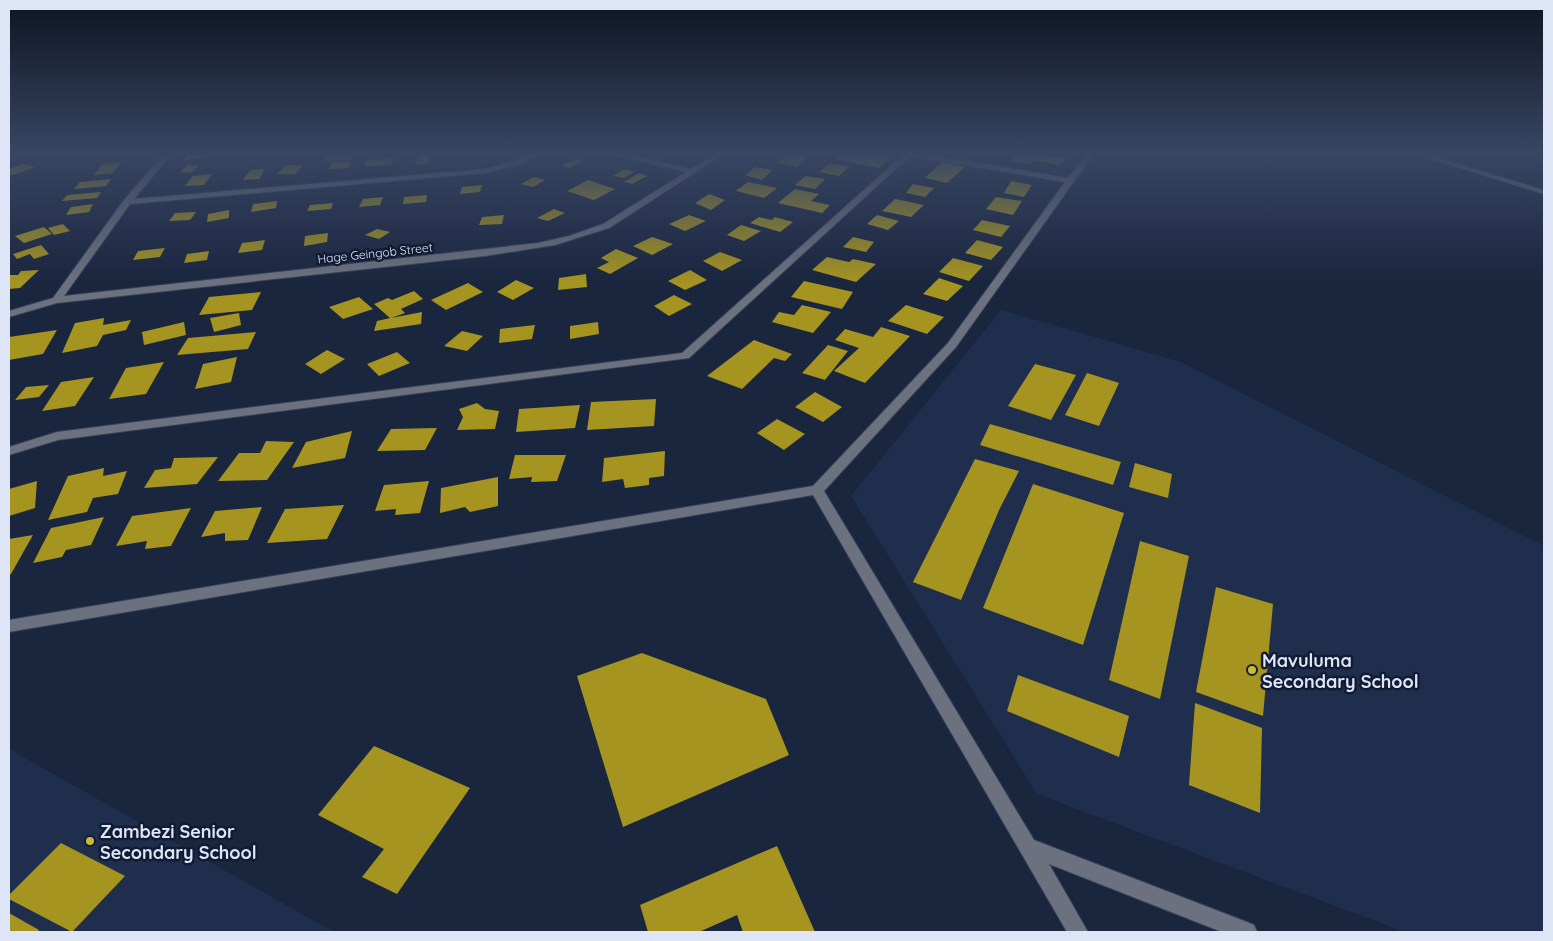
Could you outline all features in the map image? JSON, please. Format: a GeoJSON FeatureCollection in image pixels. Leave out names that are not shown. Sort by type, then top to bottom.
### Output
{"type":"FeatureCollection","features":[{"type":"Feature","properties":{"kind":"street"},"geometry":{"type":"LineString","coordinates":[[56,300],[132,196]]}},
{"type":"Feature","properties":{"kind":"street"},"geometry":{"type":"LineString","coordinates":[[127,202],[197,196]]}},
{"type":"Feature","properties":{"kind":"street","name":"Hage Geingob Street"},"geometry":{"type":"LineString","coordinates":[[9,314],[56,300],[521,249],[589,233],[606,226],[652,196]]}},
{"type":"Feature","properties":{"kind":"street"},"geometry":{"type":"LineString","coordinates":[[9,451],[57,436],[684,356],[857,196]]}},
{"type":"Feature","properties":{"kind":"street"},"geometry":{"type":"LineString","coordinates":[[9,626],[817,490],[952,345],[1059,196]]}},
{"type":"Feature","properties":{"kind":"street"},"geometry":{"type":"LineString","coordinates":[[817,490],[1078,932]]}},
{"type":"Feature","properties":{"kind":"street"},"geometry":{"type":"LineString","coordinates":[[1028,846],[1247,932]]}},
{"type":"Feature","properties":{"kind":"shaded area","name":"Mavuluma Secondary School"},"geometry":{"type":"Polygon","coordinates":[[[1001,310],[1181,362],[1544,546],[1544,932],[1405,932],[1037,794],[851,496],[1001,310]]]}},
{"type":"Feature","properties":{"kind":"shaded area","name":"Zambezi Senior Secondary School"},"geometry":{"type":"Polygon","coordinates":[[[9,749],[334,932],[9,932],[9,749]]]}},
{"type":"Feature","properties":{"kind":"building"},"geometry":{"type":"Polygon","coordinates":[[[66,196],[98,196],[97,198],[62,201],[66,196]]]}},
{"type":"Feature","properties":{"kind":"building"},"geometry":{"type":"Polygon","coordinates":[[[427,196],[426,202],[403,204],[404,197],[427,196]]]}},
{"type":"Feature","properties":{"kind":"building"},"geometry":{"type":"Polygon","coordinates":[[[582,196],[602,196],[594,200],[582,196]]]}},
{"type":"Feature","properties":{"kind":"building"},"geometry":{"type":"Polygon","coordinates":[[[706,196],[714,196],[725,200],[711,210],[695,203],[706,196]]]}},
{"type":"Feature","properties":{"kind":"building"},"geometry":{"type":"Polygon","coordinates":[[[787,196],[817,196],[811,201],[830,205],[822,213],[778,203],[787,196]]]}},
{"type":"Feature","properties":{"kind":"building"},"geometry":{"type":"Polygon","coordinates":[[[383,197],[380,205],[359,207],[363,199],[383,197]]]}},
{"type":"Feature","properties":{"kind":"building"},"geometry":{"type":"Polygon","coordinates":[[[996,197],[1022,201],[1013,215],[986,209],[996,197]]]}},
{"type":"Feature","properties":{"kind":"building"},"geometry":{"type":"Polygon","coordinates":[[[895,199],[924,205],[911,217],[882,211],[895,199]]]}},
{"type":"Feature","properties":{"kind":"building"},"geometry":{"type":"Polygon","coordinates":[[[277,201],[276,208],[251,212],[253,204],[277,201]]]}},
{"type":"Feature","properties":{"kind":"building"},"geometry":{"type":"Polygon","coordinates":[[[333,203],[331,209],[307,211],[310,205],[333,203]]]}},
{"type":"Feature","properties":{"kind":"building"},"geometry":{"type":"Polygon","coordinates":[[[93,204],[89,212],[66,215],[71,207],[93,204]]]}},
{"type":"Feature","properties":{"kind":"building"},"geometry":{"type":"Polygon","coordinates":[[[554,209],[565,213],[548,221],[537,218],[554,209]]]}},
{"type":"Feature","properties":{"kind":"building"},"geometry":{"type":"Polygon","coordinates":[[[229,210],[229,218],[207,222],[208,214],[229,210]]]}},
{"type":"Feature","properties":{"kind":"building"},"geometry":{"type":"Polygon","coordinates":[[[196,212],[190,220],[169,221],[175,213],[196,212]]]}},
{"type":"Feature","properties":{"kind":"building"},"geometry":{"type":"Polygon","coordinates":[[[504,215],[502,224],[479,225],[482,217],[504,215]]]}},
{"type":"Feature","properties":{"kind":"building"},"geometry":{"type":"Polygon","coordinates":[[[689,215],[706,221],[685,231],[669,224],[689,215]]]}},
{"type":"Feature","properties":{"kind":"building"},"geometry":{"type":"Polygon","coordinates":[[[877,215],[899,221],[888,230],[867,224],[877,215]]]}},
{"type":"Feature","properties":{"kind":"building"},"geometry":{"type":"Polygon","coordinates":[[[759,217],[772,220],[775,217],[793,222],[780,232],[750,223],[759,217]]]}},
{"type":"Feature","properties":{"kind":"building"},"geometry":{"type":"Polygon","coordinates":[[[982,220],[1010,226],[1001,237],[973,230],[982,220]]]}},
{"type":"Feature","properties":{"kind":"building"},"geometry":{"type":"Polygon","coordinates":[[[63,224],[70,231],[54,235],[48,228],[63,224]]]}},
{"type":"Feature","properties":{"kind":"building"},"geometry":{"type":"Polygon","coordinates":[[[741,225],[761,231],[744,241],[727,235],[741,225]]]}},
{"type":"Feature","properties":{"kind":"building"},"geometry":{"type":"Polygon","coordinates":[[[44,227],[52,234],[24,243],[15,236],[44,227]]]}},
{"type":"Feature","properties":{"kind":"building"},"geometry":{"type":"Polygon","coordinates":[[[377,229],[390,232],[379,239],[365,235],[377,229]]]}},
{"type":"Feature","properties":{"kind":"building"},"geometry":{"type":"Polygon","coordinates":[[[328,233],[327,242],[304,246],[305,236],[328,233]]]}},
{"type":"Feature","properties":{"kind":"building"},"geometry":{"type":"Polygon","coordinates":[[[652,237],[673,244],[652,255],[633,246],[652,237]]]}},
{"type":"Feature","properties":{"kind":"building"},"geometry":{"type":"Polygon","coordinates":[[[853,237],[874,242],[866,252],[843,247],[853,237]]]}},
{"type":"Feature","properties":{"kind":"building"},"geometry":{"type":"Polygon","coordinates":[[[265,240],[262,250],[238,253],[242,243],[265,240]]]}},
{"type":"Feature","properties":{"kind":"building"},"geometry":{"type":"Polygon","coordinates":[[[977,240],[1003,247],[991,260],[965,253],[977,240]]]}},
{"type":"Feature","properties":{"kind":"building"},"geometry":{"type":"Polygon","coordinates":[[[41,245],[49,254],[34,259],[30,254],[17,259],[13,254],[41,245]]]}},
{"type":"Feature","properties":{"kind":"building"},"geometry":{"type":"Polygon","coordinates":[[[165,248],[160,257],[133,260],[138,251],[165,248]]]}},
{"type":"Feature","properties":{"kind":"building"},"geometry":{"type":"Polygon","coordinates":[[[616,249],[638,258],[610,274],[597,268],[609,262],[601,258],[616,249]]]}},
{"type":"Feature","properties":{"kind":"building"},"geometry":{"type":"Polygon","coordinates":[[[209,251],[207,260],[184,263],[187,254],[209,251]]]}},
{"type":"Feature","properties":{"kind":"building"},"geometry":{"type":"Polygon","coordinates":[[[720,252],[742,260],[722,271],[703,261],[720,252]]]}},
{"type":"Feature","properties":{"kind":"building"},"geometry":{"type":"Polygon","coordinates":[[[827,257],[849,262],[853,259],[876,264],[856,282],[812,270],[827,257]]]}},
{"type":"Feature","properties":{"kind":"building"},"geometry":{"type":"Polygon","coordinates":[[[953,258],[983,266],[969,281],[939,272],[953,258]]]}},
{"type":"Feature","properties":{"kind":"building"},"geometry":{"type":"Polygon","coordinates":[[[39,270],[20,288],[9,289],[9,275],[18,275],[21,271],[39,270]]]}},
{"type":"Feature","properties":{"kind":"building"},"geometry":{"type":"Polygon","coordinates":[[[690,270],[707,280],[685,290],[668,281],[690,270]]]}},
{"type":"Feature","properties":{"kind":"building"},"geometry":{"type":"Polygon","coordinates":[[[586,274],[587,287],[558,290],[559,278],[586,274]]]}},
{"type":"Feature","properties":{"kind":"building"},"geometry":{"type":"Polygon","coordinates":[[[939,278],[963,286],[947,301],[923,294],[939,278]]]}},
{"type":"Feature","properties":{"kind":"building"},"geometry":{"type":"Polygon","coordinates":[[[516,280],[534,288],[513,300],[497,292],[516,280]]]}},
{"type":"Feature","properties":{"kind":"building"},"geometry":{"type":"Polygon","coordinates":[[[804,281],[853,292],[842,309],[791,297],[804,281]]]}},
{"type":"Feature","properties":{"kind":"building"},"geometry":{"type":"Polygon","coordinates":[[[468,283],[483,292],[446,310],[431,300],[468,283]]]}},
{"type":"Feature","properties":{"kind":"building"},"geometry":{"type":"Polygon","coordinates":[[[414,291],[423,299],[401,309],[405,313],[391,318],[422,312],[421,324],[374,331],[377,321],[390,318],[374,304],[388,298],[392,300],[414,291]]]}},
{"type":"Feature","properties":{"kind":"building"},"geometry":{"type":"Polygon","coordinates":[[[261,292],[252,310],[199,315],[209,297],[261,292]]]}},
{"type":"Feature","properties":{"kind":"building"},"geometry":{"type":"Polygon","coordinates":[[[674,295],[692,304],[669,316],[654,306],[674,295]]]}},
{"type":"Feature","properties":{"kind":"building"},"geometry":{"type":"Polygon","coordinates":[[[359,297],[373,309],[343,319],[329,307],[359,297]]]}},
{"type":"Feature","properties":{"kind":"building"},"geometry":{"type":"Polygon","coordinates":[[[802,305],[831,312],[813,333],[772,322],[779,312],[794,315],[802,305]]]}},
{"type":"Feature","properties":{"kind":"building"},"geometry":{"type":"Polygon","coordinates":[[[906,305],[944,317],[927,334],[888,321],[906,305]]]}},
{"type":"Feature","properties":{"kind":"building"},"geometry":{"type":"Polygon","coordinates":[[[239,313],[241,325],[214,332],[210,318],[239,313]]]}},
{"type":"Feature","properties":{"kind":"building"},"geometry":{"type":"Polygon","coordinates":[[[104,318],[103,325],[131,320],[126,330],[103,335],[97,346],[62,353],[75,323],[104,318]]]}},
{"type":"Feature","properties":{"kind":"building"},"geometry":{"type":"Polygon","coordinates":[[[184,322],[186,335],[144,345],[142,332],[184,322]]]}},
{"type":"Feature","properties":{"kind":"building"},"geometry":{"type":"Polygon","coordinates":[[[598,322],[599,334],[570,339],[570,326],[598,322]]]}},
{"type":"Feature","properties":{"kind":"building"},"geometry":{"type":"Polygon","coordinates":[[[535,325],[532,339],[499,343],[500,329],[535,325]]]}},
{"type":"Feature","properties":{"kind":"building"},"geometry":{"type":"Polygon","coordinates":[[[881,327],[910,336],[865,383],[834,371],[859,348],[835,340],[845,329],[873,337],[881,327]]]}},
{"type":"Feature","properties":{"kind":"building"},"geometry":{"type":"Polygon","coordinates":[[[57,330],[43,354],[9,360],[9,337],[57,330]]]}},
{"type":"Feature","properties":{"kind":"building"},"geometry":{"type":"Polygon","coordinates":[[[462,331],[483,336],[467,351],[444,346],[462,331]]]}},
{"type":"Feature","properties":{"kind":"building"},"geometry":{"type":"Polygon","coordinates":[[[256,332],[248,349],[177,355],[188,338],[256,332]]]}},
{"type":"Feature","properties":{"kind":"building"},"geometry":{"type":"Polygon","coordinates":[[[754,340],[792,354],[785,361],[774,358],[742,389],[707,376],[754,340]]]}},
{"type":"Feature","properties":{"kind":"building"},"geometry":{"type":"Polygon","coordinates":[[[828,345],[848,351],[825,380],[802,373],[828,345]]]}},
{"type":"Feature","properties":{"kind":"building"},"geometry":{"type":"Polygon","coordinates":[[[327,350],[345,359],[321,374],[305,364],[327,350]]]}},
{"type":"Feature","properties":{"kind":"building"},"geometry":{"type":"Polygon","coordinates":[[[397,352],[410,363],[379,376],[367,364],[397,352]]]}},
{"type":"Feature","properties":{"kind":"building"},"geometry":{"type":"Polygon","coordinates":[[[237,357],[231,382],[195,389],[203,364],[237,357]]]}},
{"type":"Feature","properties":{"kind":"building"},"geometry":{"type":"Polygon","coordinates":[[[164,362],[146,394],[109,399],[126,368],[164,362]]]}},
{"type":"Feature","properties":{"kind":"building"},"geometry":{"type":"Polygon","coordinates":[[[1035,364],[1076,375],[1051,420],[1008,406],[1035,364]]]}},
{"type":"Feature","properties":{"kind":"building"},"geometry":{"type":"Polygon","coordinates":[[[1087,373],[1119,383],[1099,426],[1065,415],[1087,373]]]}},
{"type":"Feature","properties":{"kind":"building"},"geometry":{"type":"Polygon","coordinates":[[[94,377],[75,406],[42,411],[61,382],[94,377]]]}},
{"type":"Feature","properties":{"kind":"building"},"geometry":{"type":"Polygon","coordinates":[[[49,385],[39,397],[15,400],[26,387],[49,385]]]}},
{"type":"Feature","properties":{"kind":"building"},"geometry":{"type":"Polygon","coordinates":[[[815,392],[842,407],[823,422],[795,407],[815,392]]]}},
{"type":"Feature","properties":{"kind":"building"},"geometry":{"type":"Polygon","coordinates":[[[656,399],[654,426],[587,430],[591,402],[656,399]]]}},
{"type":"Feature","properties":{"kind":"building"},"geometry":{"type":"Polygon","coordinates":[[[477,403],[485,409],[499,411],[495,429],[457,430],[463,417],[459,409],[477,403]]]}},
{"type":"Feature","properties":{"kind":"building"},"geometry":{"type":"Polygon","coordinates":[[[580,405],[575,428],[516,432],[519,409],[580,405]]]}},
{"type":"Feature","properties":{"kind":"building"},"geometry":{"type":"Polygon","coordinates":[[[777,419],[805,434],[784,450],[757,433],[777,419]]]}},
{"type":"Feature","properties":{"kind":"building"},"geometry":{"type":"Polygon","coordinates":[[[990,424],[1121,462],[1113,485],[980,445],[990,424]]]}},
{"type":"Feature","properties":{"kind":"building"},"geometry":{"type":"Polygon","coordinates":[[[437,428],[425,450],[377,451],[391,429],[437,428]]]}},
{"type":"Feature","properties":{"kind":"building"},"geometry":{"type":"Polygon","coordinates":[[[352,431],[345,458],[292,468],[306,442],[352,431]]]}},
{"type":"Feature","properties":{"kind":"building"},"geometry":{"type":"Polygon","coordinates":[[[266,441],[294,442],[267,480],[218,481],[239,453],[260,453],[266,441]]]}},
{"type":"Feature","properties":{"kind":"building"},"geometry":{"type":"Polygon","coordinates":[[[665,451],[664,476],[649,478],[649,485],[625,488],[623,479],[602,482],[604,458],[665,451]]]}},
{"type":"Feature","properties":{"kind":"building"},"geometry":{"type":"Polygon","coordinates":[[[515,455],[566,455],[557,481],[531,482],[532,477],[509,479],[515,455]]]}},
{"type":"Feature","properties":{"kind":"building"},"geometry":{"type":"Polygon","coordinates":[[[218,457],[197,484],[144,488],[155,470],[171,468],[174,458],[218,457]]]}},
{"type":"Feature","properties":{"kind":"building"},"geometry":{"type":"Polygon","coordinates":[[[975,459],[1019,471],[1000,508],[961,600],[913,582],[975,459]]]}},
{"type":"Feature","properties":{"kind":"building"},"geometry":{"type":"Polygon","coordinates":[[[1135,463],[1172,474],[1168,498],[1129,487],[1135,463]]]}},
{"type":"Feature","properties":{"kind":"building"},"geometry":{"type":"Polygon","coordinates":[[[104,468],[103,476],[127,471],[118,494],[93,498],[87,512],[48,520],[68,476],[104,468]]]}},
{"type":"Feature","properties":{"kind":"building"},"geometry":{"type":"Polygon","coordinates":[[[498,477],[498,506],[470,512],[465,507],[440,513],[441,488],[498,477]]]}},
{"type":"Feature","properties":{"kind":"building"},"geometry":{"type":"Polygon","coordinates":[[[37,481],[35,508],[9,516],[9,489],[37,481]]]}},
{"type":"Feature","properties":{"kind":"building"},"geometry":{"type":"Polygon","coordinates":[[[429,481],[420,513],[395,515],[396,509],[375,511],[384,485],[429,481]]]}},
{"type":"Feature","properties":{"kind":"building"},"geometry":{"type":"Polygon","coordinates":[[[1033,484],[1124,513],[1083,645],[983,608],[1033,484]]]}},
{"type":"Feature","properties":{"kind":"building"},"geometry":{"type":"Polygon","coordinates":[[[344,505],[327,539],[267,543],[285,509],[344,505]]]}},
{"type":"Feature","properties":{"kind":"building"},"geometry":{"type":"Polygon","coordinates":[[[262,507],[248,540],[225,541],[225,533],[201,537],[215,511],[262,507]]]}},
{"type":"Feature","properties":{"kind":"building"},"geometry":{"type":"Polygon","coordinates":[[[191,508],[171,546],[145,549],[147,541],[116,546],[132,516],[191,508]]]}},
{"type":"Feature","properties":{"kind":"building"},"geometry":{"type":"Polygon","coordinates":[[[104,517],[91,545],[66,550],[62,557],[33,563],[51,528],[104,517]]]}},
{"type":"Feature","properties":{"kind":"building"},"geometry":{"type":"Polygon","coordinates":[[[33,535],[11,574],[9,575],[9,539],[33,535]]]}},
{"type":"Feature","properties":{"kind":"building"},"geometry":{"type":"Polygon","coordinates":[[[1140,541],[1189,556],[1160,699],[1109,680],[1140,541]]]}},
{"type":"Feature","properties":{"kind":"building"},"geometry":{"type":"Polygon","coordinates":[[[1216,587],[1273,604],[1263,716],[1196,692],[1216,587]]]}},
{"type":"Feature","properties":{"kind":"building"},"geometry":{"type":"Polygon","coordinates":[[[642,653],[766,699],[789,755],[623,827],[577,676],[642,653]]]}},
{"type":"Feature","properties":{"kind":"building"},"geometry":{"type":"Polygon","coordinates":[[[1018,675],[1129,716],[1119,757],[1007,711],[1018,675]]]}},
{"type":"Feature","properties":{"kind":"building"},"geometry":{"type":"Polygon","coordinates":[[[1195,703],[1262,728],[1260,813],[1189,785],[1195,703]]]}},
{"type":"Feature","properties":{"kind":"building"},"geometry":{"type":"Polygon","coordinates":[[[374,746],[470,788],[397,894],[362,877],[384,849],[318,815],[374,746]]]}},
{"type":"Feature","properties":{"kind":"building"},"geometry":{"type":"Polygon","coordinates":[[[61,843],[125,876],[72,932],[9,899],[9,895],[61,843]]]}},
{"type":"Feature","properties":{"kind":"building"},"geometry":{"type":"Polygon","coordinates":[[[777,846],[815,932],[743,932],[737,915],[699,932],[648,932],[640,905],[777,846]]]}},
{"type":"Feature","properties":{"kind":"building"},"geometry":{"type":"Polygon","coordinates":[[[9,913],[39,930],[37,932],[9,932],[9,913]]]}},
{"type":"Feature","properties":{"kind":"place","name":"Mavuluma Secondary School"},"geometry":{"type":"Point","coordinates":[1252,670]}},
{"type":"Feature","properties":{"kind":"place","name":"Zambezi Senior Secondary School"},"geometry":{"type":"Point","coordinates":[90,841]}}]}
